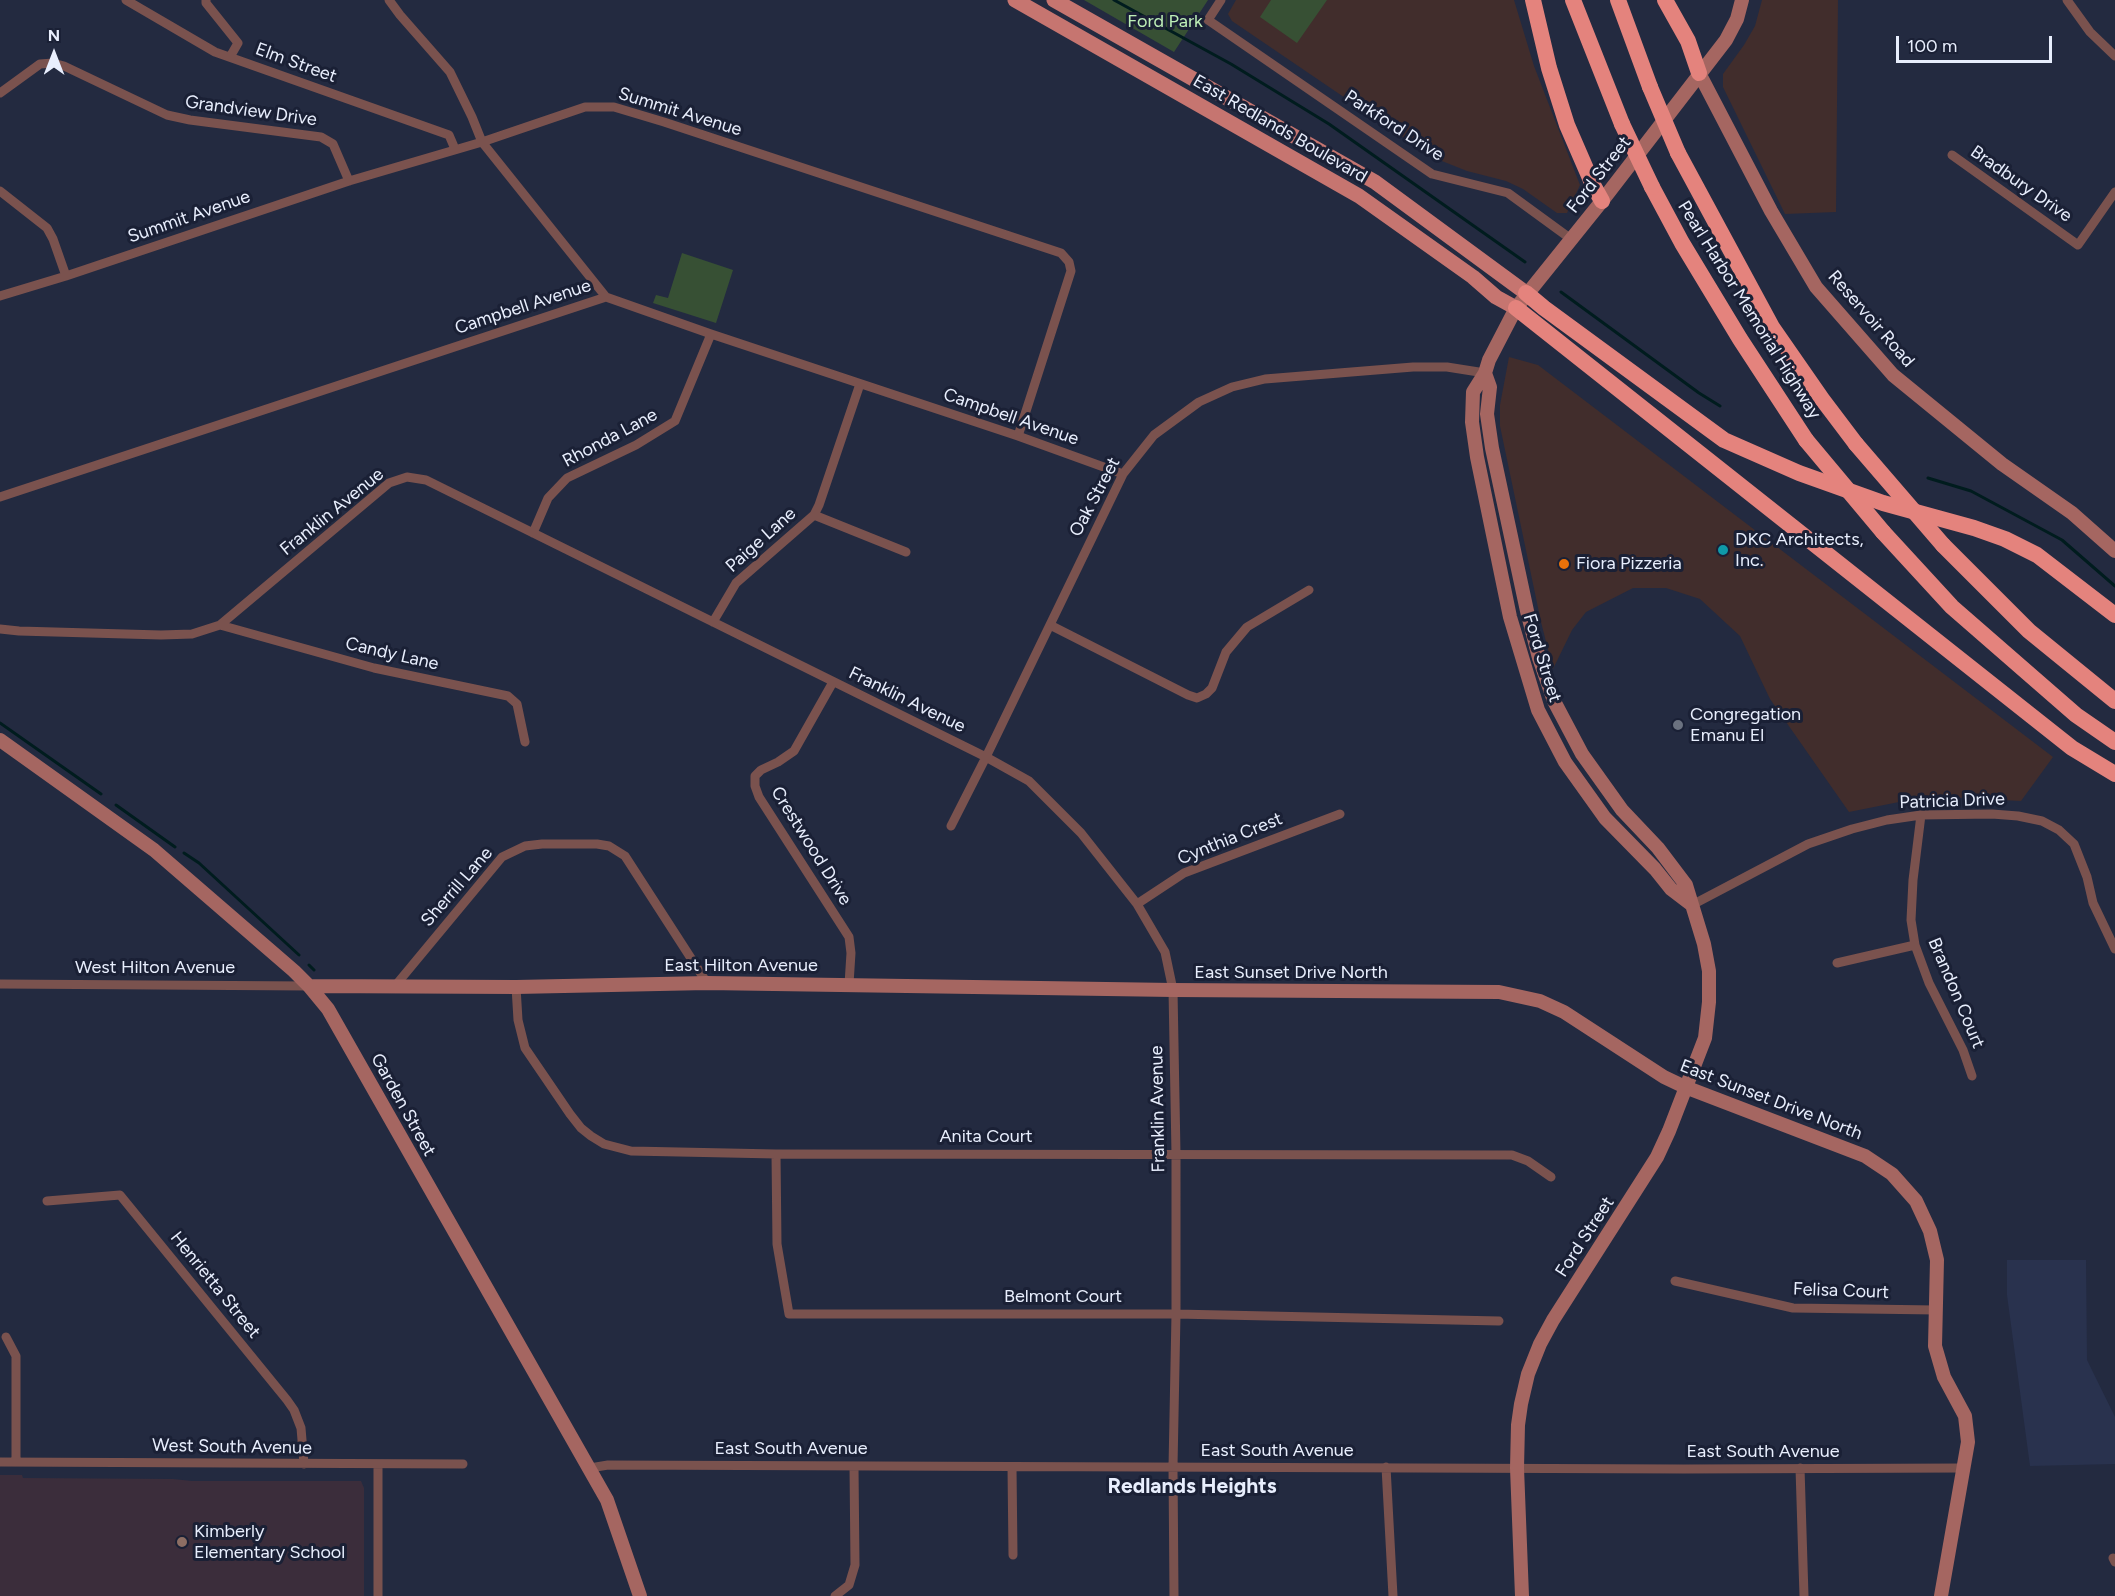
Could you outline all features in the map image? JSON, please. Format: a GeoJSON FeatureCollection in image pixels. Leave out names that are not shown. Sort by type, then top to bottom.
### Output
{"type":"FeatureCollection","features":[{"type":"Feature","properties":{"kind":"highway"},"geometry":{"type":"LineString","coordinates":[[1533,0],[1549,68],[1567,125],[1602,201]]}},
{"type":"Feature","properties":{"kind":"highway","name":"Pearl Harbor Memorial Highway"},"geometry":{"type":"LineString","coordinates":[[1573,0],[1622,124],[1652,187],[1682,243],[1740,339],[1806,440],[1883,532],[1952,607],[2076,715],[2115,742]]}},
{"type":"Feature","properties":{"kind":"highway","name":"Pearl Harbor Memorial Highway"},"geometry":{"type":"LineString","coordinates":[[1618,0],[1650,87],[1678,153],[1772,327],[1822,399],[1856,444],[1942,545],[2029,631],[2115,701]]}},
{"type":"Feature","properties":{"kind":"highway"},"geometry":{"type":"LineString","coordinates":[[1665,0],[1688,41],[1699,73]]}},
{"type":"Feature","properties":{"kind":"highway"},"geometry":{"type":"LineString","coordinates":[[1526,293],[1724,440],[1799,473],[1883,503],[2005,539],[2037,555],[2115,615]]}},
{"type":"Feature","properties":{"kind":"highway"},"geometry":{"type":"LineString","coordinates":[[1516,308],[2072,748],[2115,774]]}},
{"type":"Feature","properties":{"kind":"main road","name":"East Redlands Boulevard"},"geometry":{"type":"LineString","coordinates":[[1015,0],[1359,196],[1473,277],[1496,297],[1516,308]]}},
{"type":"Feature","properties":{"kind":"main road","name":"East Redlands Boulevard"},"geometry":{"type":"LineString","coordinates":[[1054,0],[1375,182],[1526,293]]}},
{"type":"Feature","properties":{"kind":"street","name":"Elm Street"},"geometry":{"type":"LineString","coordinates":[[126,0],[215,52],[449,135],[455,149]]}},
{"type":"Feature","properties":{"kind":"street"},"geometry":{"type":"LineString","coordinates":[[206,0],[238,43],[230,57]]}},
{"type":"Feature","properties":{"kind":"street"},"geometry":{"type":"LineString","coordinates":[[389,0],[450,72],[482,142],[606,297]]}},
{"type":"Feature","properties":{"kind":"street","name":"Parkford Drive"},"geometry":{"type":"LineString","coordinates":[[1221,0],[1208,20],[1432,174],[1508,193],[1571,239]]}},
{"type":"Feature","properties":{"kind":"street","name":"Ford Street"},"geometry":{"type":"LineString","coordinates":[[1692,904],[1671,889],[1605,818],[1565,762],[1538,710],[1510,617],[1472,422],[1473,392],[1485,374],[1498,340],[1526,293],[1602,201],[1726,40],[1737,19],[1742,0]]}},
{"type":"Feature","properties":{"kind":"street"},"geometry":{"type":"LineString","coordinates":[[2067,0],[2090,32],[2115,57]]}},
{"type":"Feature","properties":{"kind":"street","name":"Grandview Drive"},"geometry":{"type":"LineString","coordinates":[[0,93],[40,64],[53,63],[64,66],[167,115],[321,137],[333,144],[349,181]]}},
{"type":"Feature","properties":{"kind":"street","name":"Reservoir Road"},"geometry":{"type":"LineString","coordinates":[[1699,73],[1771,211],[1816,287],[1893,375],[2002,464],[2072,513],[2115,551]]}},
{"type":"Feature","properties":{"kind":"street","name":"Summit Avenue"},"geometry":{"type":"LineString","coordinates":[[0,296],[349,181],[482,142],[585,107],[614,107],[1060,253],[1069,262],[1071,271],[1017,436]]}},
{"type":"Feature","properties":{"kind":"street","name":"Bradbury Drive"},"geometry":{"type":"LineString","coordinates":[[1952,155],[2078,245],[2115,192]]}},
{"type":"Feature","properties":{"kind":"street"},"geometry":{"type":"LineString","coordinates":[[0,191],[47,228],[54,239],[66,276]]}},
{"type":"Feature","properties":{"kind":"street","name":"Campbell Avenue"},"geometry":{"type":"LineString","coordinates":[[0,497],[606,297],[1123,474]]}},
{"type":"Feature","properties":{"kind":"street","name":"Rhonda Lane"},"geometry":{"type":"LineString","coordinates":[[533,533],[548,498],[567,478],[636,446],[675,421],[711,334]]}},
{"type":"Feature","properties":{"kind":"street","name":"Oak Street"},"geometry":{"type":"LineString","coordinates":[[951,826],[1123,474],[1154,435],[1199,402],[1232,387],[1265,379],[1413,367],[1446,367],[1485,374]]}},
{"type":"Feature","properties":{"kind":"street","name":"Ford Street"},"geometry":{"type":"LineString","coordinates":[[1485,374],[1490,387],[1487,414],[1492,448],[1527,612],[1539,658],[1554,701],[1582,754],[1622,810],[1658,848],[1686,885],[1704,944],[1709,971],[1709,1002],[1705,1038],[1657,1157],[1553,1320],[1528,1374],[1521,1404],[1517,1468],[1522,1596]]}},
{"type":"Feature","properties":{"kind":"street","name":"Paige Lane"},"geometry":{"type":"LineString","coordinates":[[713,622],[736,583],[814,515],[860,384]]}},
{"type":"Feature","properties":{"kind":"street","name":"Franklin Avenue"},"geometry":{"type":"LineString","coordinates":[[0,629],[19,632],[192,634],[220,625],[389,483],[407,477],[426,480],[986,757],[1029,781],[1081,833],[1137,904],[1165,952],[1173,990],[1176,1154],[1174,1596]]}},
{"type":"Feature","properties":{"kind":"street","name":"Paige Lane"},"geometry":{"type":"LineString","coordinates":[[814,515],[906,552]]}},
{"type":"Feature","properties":{"kind":"street"},"geometry":{"type":"LineString","coordinates":[[1500,560],[1510,568],[1517,605],[1527,612]]}},
{"type":"Feature","properties":{"kind":"street"},"geometry":{"type":"LineString","coordinates":[[1050,625],[1197,698],[1212,688],[1226,652],[1247,627],[1309,590]]}},
{"type":"Feature","properties":{"kind":"street","name":"Candy Lane"},"geometry":{"type":"LineString","coordinates":[[220,625],[374,668],[508,696],[517,704],[525,742]]}},
{"type":"Feature","properties":{"kind":"street","name":"Crestwood Drive"},"geometry":{"type":"LineString","coordinates":[[833,682],[795,751],[761,770],[755,776],[755,786],[759,797],[849,937],[851,954],[849,984]]}},
{"type":"Feature","properties":{"kind":"street","name":"Garden Street"},"geometry":{"type":"LineString","coordinates":[[0,740],[154,850],[309,986],[327,1009],[590,1468],[607,1500],[640,1596]]}},
{"type":"Feature","properties":{"kind":"street","name":"Cynthia Crest"},"geometry":{"type":"LineString","coordinates":[[1137,904],[1184,873],[1340,814]]}},
{"type":"Feature","properties":{"kind":"street","name":"Patricia Drive"},"geometry":{"type":"LineString","coordinates":[[1692,904],[1808,844],[1852,829],[1887,820],[1921,815],[2000,814],[2042,821],[2059,830],[2074,844],[2093,903],[2115,949]]}},
{"type":"Feature","properties":{"kind":"street","name":"Brandon Court"},"geometry":{"type":"LineString","coordinates":[[1921,815],[1913,880],[1911,920],[1915,945],[1929,983],[1963,1050],[1972,1076]]}},
{"type":"Feature","properties":{"kind":"street","name":"Sherrill Lane"},"geometry":{"type":"LineString","coordinates":[[395,986],[502,857],[525,846],[553,844],[609,846],[626,856],[707,983]]}},
{"type":"Feature","properties":{"kind":"street"},"geometry":{"type":"LineString","coordinates":[[1837,963],[1915,945]]}},
{"type":"Feature","properties":{"kind":"street","name":"East Hilton Avenue"},"geometry":{"type":"LineString","coordinates":[[309,986],[516,987],[707,983],[1173,990]]}},
{"type":"Feature","properties":{"kind":"street","name":"West Hilton Avenue"},"geometry":{"type":"LineString","coordinates":[[0,984],[309,986]]}},
{"type":"Feature","properties":{"kind":"street","name":"Anita Court"},"geometry":{"type":"LineString","coordinates":[[516,987],[518,1020],[525,1048],[581,1128],[604,1144],[631,1151],[776,1154],[1512,1155],[1528,1161],[1551,1177]]}},
{"type":"Feature","properties":{"kind":"street","name":"East Sunset Drive North"},"geometry":{"type":"LineString","coordinates":[[1173,990],[1499,992],[1523,996],[1564,1012],[1664,1077],[1865,1156],[1892,1174],[1916,1201],[1930,1231],[1938,1260],[1935,1346],[1944,1377],[1965,1416],[1968,1442],[1941,1596]]}},
{"type":"Feature","properties":{"kind":"street","name":"Belmont Court"},"geometry":{"type":"LineString","coordinates":[[776,1154],[777,1244],[789,1314],[1176,1314],[1499,1321]]}},
{"type":"Feature","properties":{"kind":"street","name":"Henrietta Street"},"geometry":{"type":"LineString","coordinates":[[47,1201],[120,1195],[294,1410],[301,1428],[303,1464]]}},
{"type":"Feature","properties":{"kind":"street","name":"Felisa Court"},"geometry":{"type":"LineString","coordinates":[[1675,1281],[1793,1308],[1936,1310]]}},
{"type":"Feature","properties":{"kind":"street"},"geometry":{"type":"LineString","coordinates":[[6,1337],[16,1356],[16,1461]]}},
{"type":"Feature","properties":{"kind":"street","name":"West South Avenue"},"geometry":{"type":"LineString","coordinates":[[0,1462],[463,1464]]}},
{"type":"Feature","properties":{"kind":"street"},"geometry":{"type":"LineString","coordinates":[[378,1465],[378,1596]]}},
{"type":"Feature","properties":{"kind":"street","name":"East South Avenue"},"geometry":{"type":"LineString","coordinates":[[590,1468],[608,1465],[1964,1468]]}},
{"type":"Feature","properties":{"kind":"street"},"geometry":{"type":"LineString","coordinates":[[836,1596],[849,1585],[855,1565],[854,1466]]}},
{"type":"Feature","properties":{"kind":"street"},"geometry":{"type":"LineString","coordinates":[[1012,1467],[1013,1555]]}},
{"type":"Feature","properties":{"kind":"street"},"geometry":{"type":"LineString","coordinates":[[1386,1467],[1393,1596]]}},
{"type":"Feature","properties":{"kind":"street"},"geometry":{"type":"LineString","coordinates":[[1800,1468],[1804,1596]]}},
{"type":"Feature","properties":{"kind":"shaded area"},"geometry":{"type":"Polygon","coordinates":[[[1236,0],[1514,0],[1534,66],[1580,185],[1567,213],[1557,213],[1523,189],[1506,181],[1467,171],[1432,157],[1232,21],[1228,14],[1236,0]]]}},
{"type":"Feature","properties":{"kind":"shaded area"},"geometry":{"type":"Polygon","coordinates":[[[1762,0],[1838,0],[1836,212],[1785,214],[1723,87],[1723,74],[1755,26],[1762,0]]]}},
{"type":"Feature","properties":{"kind":"shaded area"},"geometry":{"type":"Polygon","coordinates":[[[1509,357],[1538,365],[2053,757],[2021,801],[1945,797],[1909,800],[1849,812],[1770,699],[1740,636],[1700,599],[1666,588],[1633,588],[1586,612],[1572,630],[1553,669],[1500,426],[1500,405],[1509,357]]]}},
{"type":"Feature","properties":{"kind":"shaded area"},"geometry":{"type":"Polygon","coordinates":[[[2007,1260],[2086,1260],[2087,1360],[2115,1417],[2115,1464],[2030,1466],[2007,1295],[2007,1260]]]}},
{"type":"Feature","properties":{"kind":"shaded area","name":"Kimberly Elementary School"},"geometry":{"type":"Polygon","coordinates":[[[0,1475],[22,1475],[23,1478],[192,1481],[361,1481],[364,1488],[364,1596],[0,1596],[0,1475]]]}},
{"type":"Feature","properties":{"kind":"green space","name":"Ford Park"},"geometry":{"type":"Polygon","coordinates":[[[1084,0],[1208,0],[1174,52],[1084,0]]]}},
{"type":"Feature","properties":{"kind":"green space"},"geometry":{"type":"Polygon","coordinates":[[[1271,0],[1327,0],[1297,43],[1260,17],[1271,0]]]}},
{"type":"Feature","properties":{"kind":"green space"},"geometry":{"type":"Polygon","coordinates":[[[682,253],[733,270],[716,323],[653,303],[656,295],[668,298],[682,253]]]}},
{"type":"Feature","properties":{"kind":"waterway"},"geometry":{"type":"LineString","coordinates":[[1114,0],[1231,64],[1329,124],[1525,262]]}},
{"type":"Feature","properties":{"kind":"waterway"},"geometry":{"type":"LineString","coordinates":[[1561,292],[1720,406]]}},
{"type":"Feature","properties":{"kind":"waterway"},"geometry":{"type":"LineString","coordinates":[[1928,478],[1971,491],[2062,540],[2115,586]]}},
{"type":"Feature","properties":{"kind":"waterway"},"geometry":{"type":"LineString","coordinates":[[0,723],[101,794]]}},
{"type":"Feature","properties":{"kind":"waterway"},"geometry":{"type":"LineString","coordinates":[[116,805],[175,847]]}},
{"type":"Feature","properties":{"kind":"waterway"},"geometry":{"type":"LineString","coordinates":[[184,853],[199,863],[299,955]]}},
{"type":"Feature","properties":{"kind":"waterway"},"geometry":{"type":"LineString","coordinates":[[309,965],[314,970]]}},
{"type":"Feature","properties":{"kind":"place","name":"DKC Architects, Inc."},"geometry":{"type":"Point","coordinates":[1723,550]}},
{"type":"Feature","properties":{"kind":"place","name":"Fiora Pizzeria"},"geometry":{"type":"Point","coordinates":[1564,564]}},
{"type":"Feature","properties":{"kind":"place","name":"Congregation Emanu El"},"geometry":{"type":"Point","coordinates":[1678,725]}},
{"type":"Feature","properties":{"kind":"place","name":"Kimberly Elementary School"},"geometry":{"type":"Point","coordinates":[182,1542]}},
{"type":"Feature","properties":{"kind":"district","name":"Redlands Heights"},"geometry":{"type":"Point","coordinates":[1192,1487]}}]}
